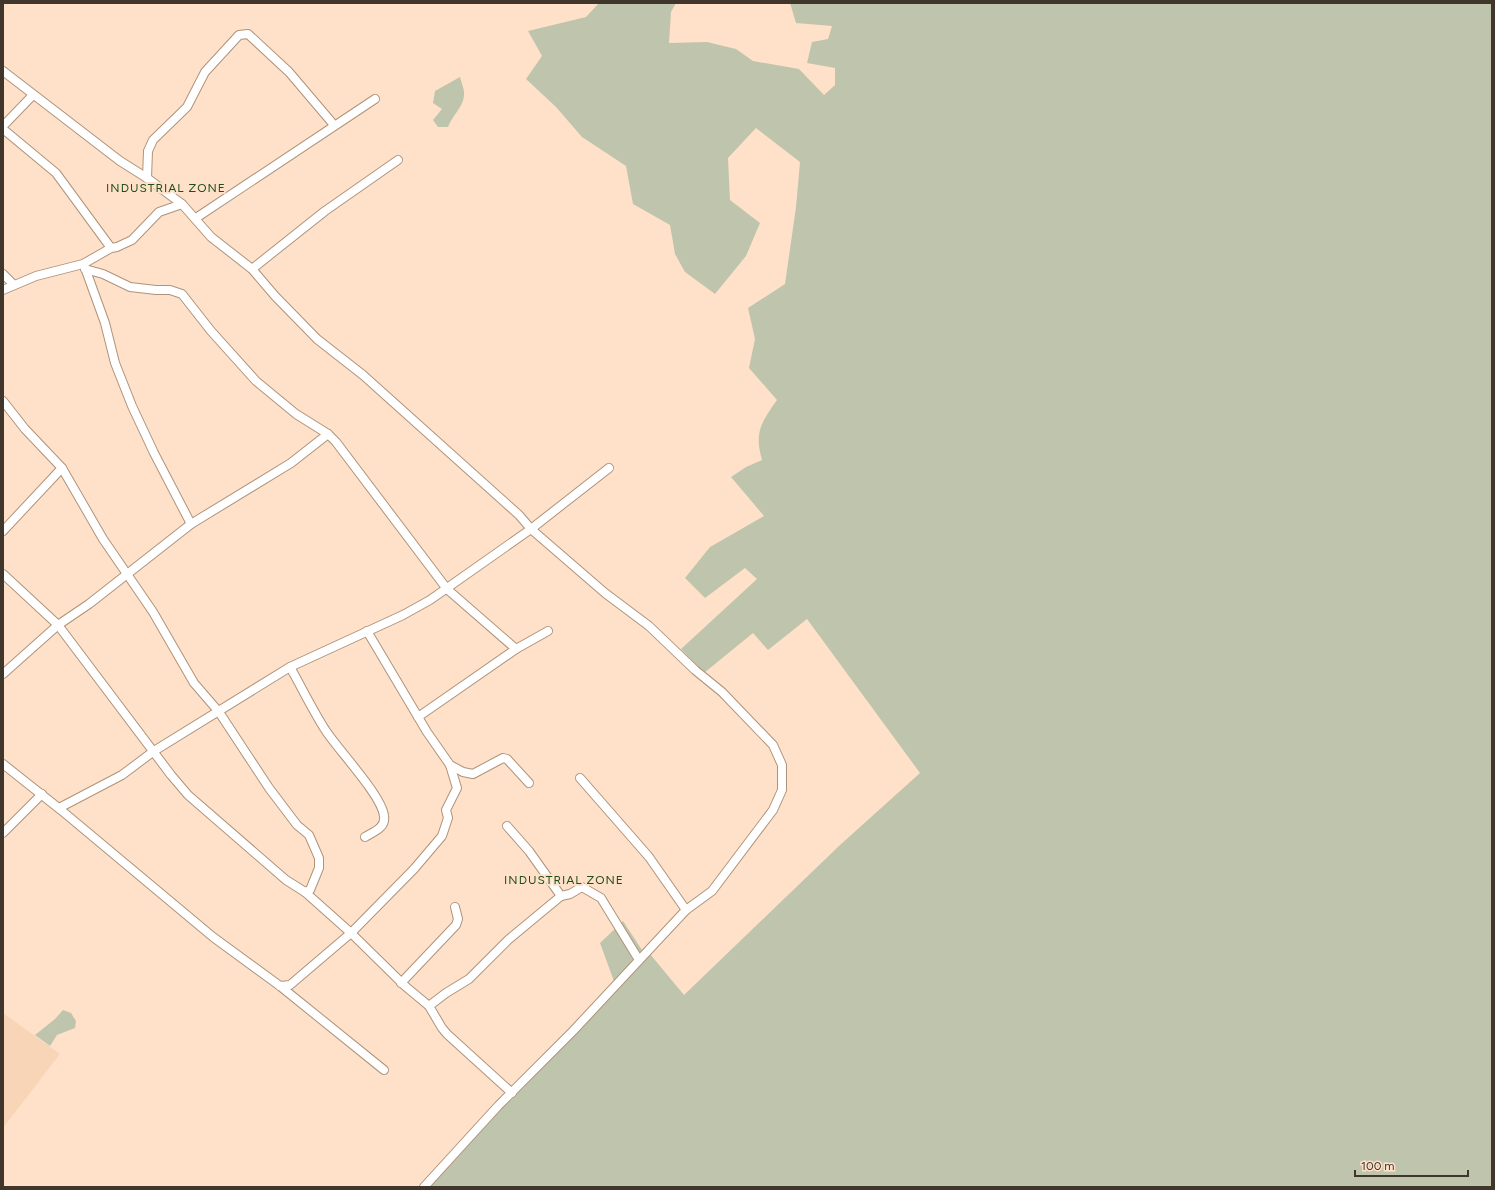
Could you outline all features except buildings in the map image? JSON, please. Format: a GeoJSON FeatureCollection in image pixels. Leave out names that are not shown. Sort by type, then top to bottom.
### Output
{"type":"FeatureCollection","features":[{"type":"Feature","properties":{"kind":"street"},"geometry":{"type":"LineString","coordinates":[[147,178],[148,151],[153,140],[187,108],[205,72],[239,35],[243,33],[248,34],[289,72],[334,125]]}},
{"type":"Feature","properties":{"kind":"street"},"geometry":{"type":"LineString","coordinates":[[3,72],[120,161],[147,178],[182,204],[196,218],[211,237],[252,269],[317,339],[363,375],[430,433],[519,515],[531,529],[605,593],[649,626],[722,692],[773,745],[780,761],[783,772],[782,790],[773,810],[712,891],[686,910],[573,1032],[512,1093],[424,1187]]}},
{"type":"Feature","properties":{"kind":"street"},"geometry":{"type":"LineString","coordinates":[[33,95],[3,128],[56,173],[111,248]]}},
{"type":"Feature","properties":{"kind":"street"},"geometry":{"type":"LineString","coordinates":[[196,218],[374,99]]}},
{"type":"Feature","properties":{"kind":"street"},"geometry":{"type":"LineString","coordinates":[[252,269],[325,211],[398,160]]}},
{"type":"Feature","properties":{"kind":"street"},"geometry":{"type":"LineString","coordinates":[[3,290],[36,276],[84,266],[111,248],[132,240],[159,212],[182,204]]}},
{"type":"Feature","properties":{"kind":"street"},"geometry":{"type":"LineString","coordinates":[[84,266],[130,287],[170,290],[182,294],[216,337],[256,381],[296,414],[328,434],[394,517],[447,589],[516,649]]}},
{"type":"Feature","properties":{"kind":"street"},"geometry":{"type":"LineString","coordinates":[[84,266],[104,323],[115,363],[132,406],[154,453],[191,524]]}},
{"type":"Feature","properties":{"kind":"street"},"geometry":{"type":"LineString","coordinates":[[3,274],[14,285]]}},
{"type":"Feature","properties":{"kind":"street"},"geometry":{"type":"LineString","coordinates":[[3,401],[25,429],[62,468],[103,539],[153,612],[194,682],[219,712],[269,788],[313,842],[319,858],[319,868],[310,890],[305,892]]}},
{"type":"Feature","properties":{"kind":"street"},"geometry":{"type":"LineString","coordinates":[[3,674],[58,625],[128,574],[191,524],[291,463],[328,434]]}},
{"type":"Feature","properties":{"kind":"street"},"geometry":{"type":"LineString","coordinates":[[3,531],[62,468]]}},
{"type":"Feature","properties":{"kind":"street"},"geometry":{"type":"LineString","coordinates":[[59,808],[122,774],[154,751],[290,667],[403,615],[447,589],[531,529],[609,468]]}},
{"type":"Feature","properties":{"kind":"street"},"geometry":{"type":"LineString","coordinates":[[3,574],[58,625],[171,775],[188,795],[286,880],[305,892],[351,933],[401,983],[429,1006],[442,1028],[512,1093]]}},
{"type":"Feature","properties":{"kind":"street"},"geometry":{"type":"LineString","coordinates":[[280,986],[290,984],[351,933],[414,869],[442,836],[448,818],[446,810],[457,788],[450,765],[418,717],[367,631]]}},
{"type":"Feature","properties":{"kind":"street"},"geometry":{"type":"LineString","coordinates":[[418,717],[516,649],[548,631]]}},
{"type":"Feature","properties":{"kind":"street"},"geometry":{"type":"LineString","coordinates":[[290,667],[326,731],[376,795],[384,816],[384,822],[381,827],[365,837]]}},
{"type":"Feature","properties":{"kind":"street"},"geometry":{"type":"LineString","coordinates":[[450,765],[463,772],[473,774],[503,758],[507,758],[529,783]]}},
{"type":"Feature","properties":{"kind":"street"},"geometry":{"type":"LineString","coordinates":[[3,764],[59,808],[213,937],[280,986],[384,1070]]}},
{"type":"Feature","properties":{"kind":"street"},"geometry":{"type":"LineString","coordinates":[[580,778],[649,857],[686,910]]}},
{"type":"Feature","properties":{"kind":"street"},"geometry":{"type":"LineString","coordinates":[[3,833],[42,794]]}},
{"type":"Feature","properties":{"kind":"street"},"geometry":{"type":"LineString","coordinates":[[507,826],[529,851],[561,896]]}},
{"type":"Feature","properties":{"kind":"street"},"geometry":{"type":"LineString","coordinates":[[429,1006],[446,993],[469,979],[508,940],[561,896],[570,894],[582,887],[601,898],[640,960]]}},
{"type":"Feature","properties":{"kind":"street"},"geometry":{"type":"LineString","coordinates":[[401,983],[456,926],[458,919],[455,907]]}},
{"type":"Feature","properties":{"kind":"shaded area"},"geometry":{"type":"Polygon","coordinates":[[[3,1013],[60,1054],[3,1128],[3,1013]]]}},
{"type":"Feature","properties":{"kind":"green space"},"geometry":{"type":"Polygon","coordinates":[[[599,3],[676,3],[671,12],[669,43],[707,42],[736,49],[753,61],[799,69],[824,95],[835,85],[835,68],[807,63],[812,42],[828,39],[832,26],[796,23],[790,3],[1492,3],[1492,1187],[424,1187],[615,984],[600,943],[623,921],[642,950],[645,948],[684,995],[840,845],[920,773],[807,619],[768,650],[753,633],[704,673],[681,649],[757,579],[745,568],[705,598],[685,578],[710,547],[764,516],[731,477],[746,467],[762,460],[759,442],[760,428],[777,400],[749,368],[755,339],[748,308],[785,284],[796,207],[800,162],[756,128],[728,158],[730,200],[760,223],[746,256],[715,294],[685,272],[675,254],[670,225],[633,204],[626,166],[582,137],[556,107],[526,79],[542,56],[528,31],[586,17],[599,3]]]}},
{"type":"Feature","properties":{"kind":"green space"},"geometry":{"type":"Polygon","coordinates":[[[460,77],[464,94],[462,104],[448,127],[438,127],[433,120],[442,109],[433,103],[435,91],[460,77]]]}},
{"type":"Feature","properties":{"kind":"green space"},"geometry":{"type":"Polygon","coordinates":[[[63,1010],[71,1013],[76,1021],[75,1028],[57,1035],[50,1046],[35,1035],[55,1019],[63,1010]]]}},
{"type":"Feature","properties":{"kind":"district","name":"INDUSTRIAL ZONE"},"geometry":{"type":"Point","coordinates":[166,188]}},
{"type":"Feature","properties":{"kind":"district","name":"INDUSTRIAL ZONE"},"geometry":{"type":"Point","coordinates":[564,880]}}]}
